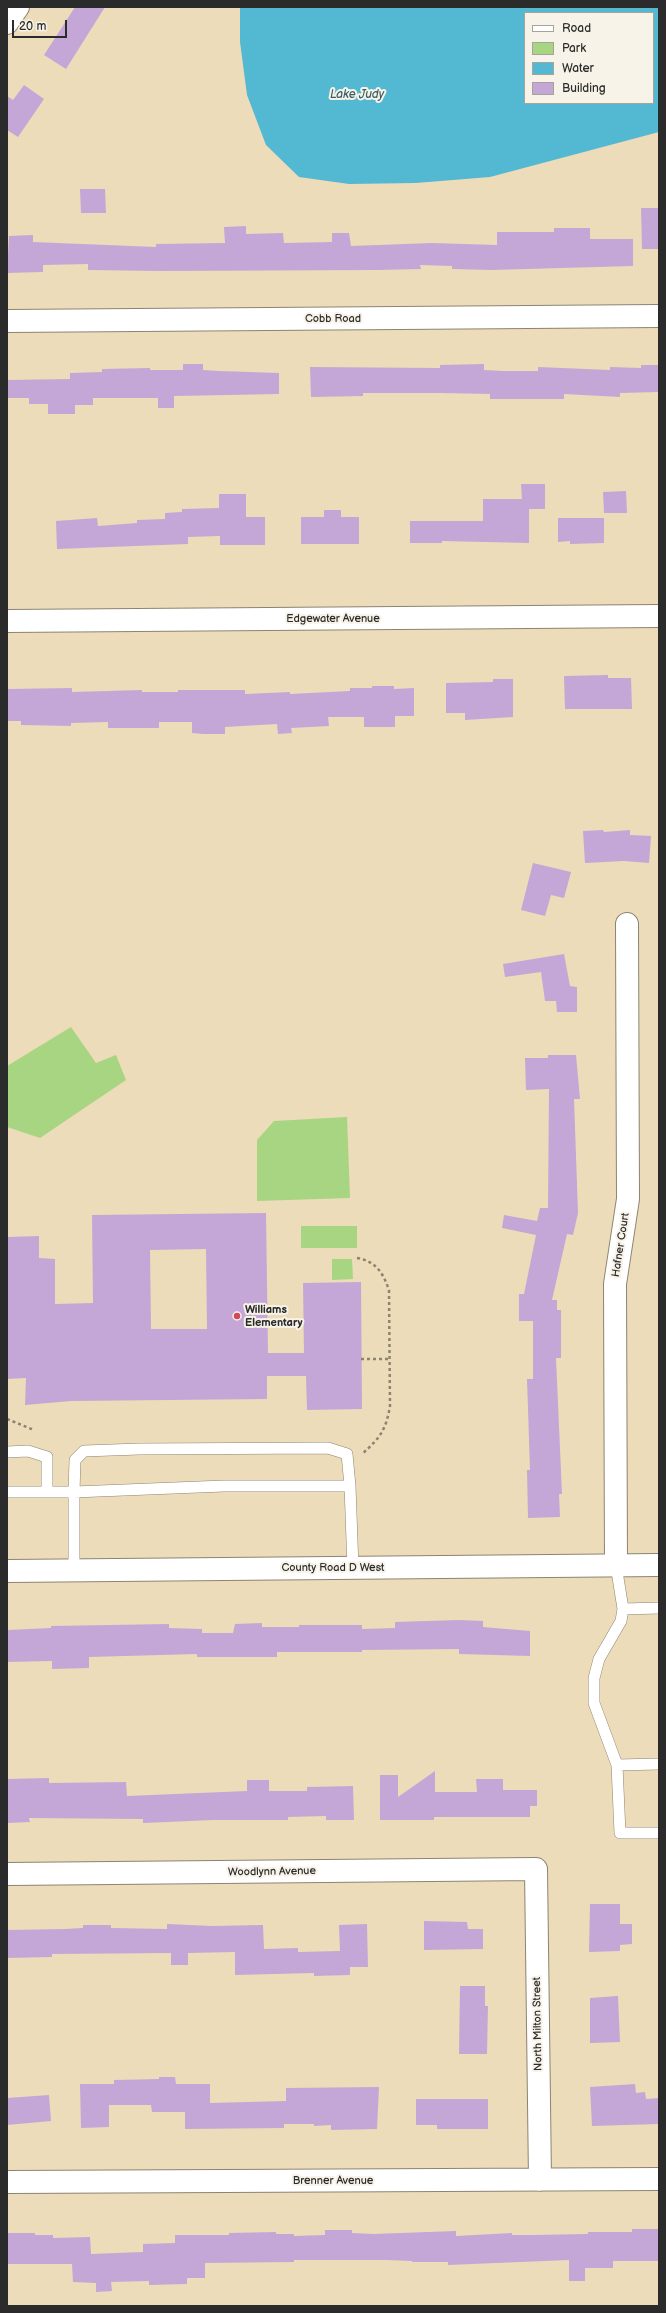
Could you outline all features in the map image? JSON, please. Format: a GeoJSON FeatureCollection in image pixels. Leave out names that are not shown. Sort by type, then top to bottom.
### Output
{"type":"FeatureCollection","features":[{"type":"Feature","properties":{"kind":"street"},"geometry":{"type":"LineString","coordinates":[[7,24],[18,7]]}},
{"type":"Feature","properties":{"kind":"street","name":"Cobb Road"},"geometry":{"type":"LineString","coordinates":[[7,321],[659,316]]}},
{"type":"Feature","properties":{"kind":"street","name":"Edgewater Avenue"},"geometry":{"type":"LineString","coordinates":[[7,621],[659,616]]}},
{"type":"Feature","properties":{"kind":"street","name":"Hafner Court"},"geometry":{"type":"LineString","coordinates":[[616,1565],[615,1284],[628,1199],[626,924]]}},
{"type":"Feature","properties":{"kind":"street","name":"County Road D West"},"geometry":{"type":"LineString","coordinates":[[7,1571],[659,1564]]}},
{"type":"Feature","properties":{"kind":"street","name":"Woodlynn Avenue"},"geometry":{"type":"LineString","coordinates":[[7,1874],[536,1869]]}},
{"type":"Feature","properties":{"kind":"street","name":"North Milton Street"},"geometry":{"type":"LineString","coordinates":[[536,1869],[540,2180]]}},
{"type":"Feature","properties":{"kind":"street","name":"Brenner Avenue"},"geometry":{"type":"LineString","coordinates":[[7,2182],[659,2179]]}},
{"type":"Feature","properties":{"kind":"lane"},"geometry":{"type":"LineString","coordinates":[[74,1570],[75,1460],[84,1451],[139,1449],[328,1448],[347,1454],[350,1486],[353,1568]]}},
{"type":"Feature","properties":{"kind":"lane"},"geometry":{"type":"LineString","coordinates":[[7,1452],[28,1451],[47,1457],[47,1492]]}},
{"type":"Feature","properties":{"kind":"lane"},"geometry":{"type":"LineString","coordinates":[[7,1492],[74,1492],[224,1486],[350,1486]]}},
{"type":"Feature","properties":{"kind":"lane"},"geometry":{"type":"LineString","coordinates":[[616,1565],[624,1608],[621,1621],[599,1659],[594,1678],[594,1703],[617,1765],[620,1833],[659,1833]]}},
{"type":"Feature","properties":{"kind":"lane"},"geometry":{"type":"LineString","coordinates":[[624,1608],[659,1608]]}},
{"type":"Feature","properties":{"kind":"lane"},"geometry":{"type":"LineString","coordinates":[[617,1765],[659,1764]]}},
{"type":"Feature","properties":{"kind":"path"},"geometry":{"type":"LineString","coordinates":[[358,1258],[368,1260],[377,1267],[384,1277],[389,1290],[390,1406],[387,1425],[377,1440],[362,1454]]}},
{"type":"Feature","properties":{"kind":"path"},"geometry":{"type":"LineString","coordinates":[[361,1359],[389,1359]]}},
{"type":"Feature","properties":{"kind":"path"},"geometry":{"type":"LineString","coordinates":[[7,1419],[34,1430]]}},
{"type":"Feature","properties":{"kind":"green space"},"geometry":{"type":"Polygon","coordinates":[[[71,1027],[96,1063],[116,1055],[126,1080],[40,1138],[7,1127],[7,1066],[71,1027]]]}},
{"type":"Feature","properties":{"kind":"green space"},"geometry":{"type":"Polygon","coordinates":[[[347,1117],[350,1198],[257,1201],[257,1140],[274,1121],[347,1117]]]}},
{"type":"Feature","properties":{"kind":"green space"},"geometry":{"type":"Polygon","coordinates":[[[301,1226],[357,1226],[357,1248],[301,1248],[301,1226]]]}},
{"type":"Feature","properties":{"kind":"green space"},"geometry":{"type":"Polygon","coordinates":[[[332,1259],[352,1259],[353,1279],[332,1280],[332,1259]]]}},
{"type":"Feature","properties":{"kind":"water","name":"Lake Judy"},"geometry":{"type":"Polygon","coordinates":[[[240,7],[659,7],[659,132],[490,177],[416,183],[349,184],[299,177],[266,145],[247,95],[240,42],[240,7]]]}},
{"type":"Feature","properties":{"kind":"building"},"geometry":{"type":"Polygon","coordinates":[[[75,7],[105,7],[66,69],[44,55],[75,7]]]}},
{"type":"Feature","properties":{"kind":"building"},"geometry":{"type":"Polygon","coordinates":[[[24,85],[44,99],[18,137],[7,130],[7,96],[13,100],[24,85]]]}},
{"type":"Feature","properties":{"kind":"building"},"geometry":{"type":"Polygon","coordinates":[[[80,189],[105,189],[106,213],[81,213],[80,189]]]}},
{"type":"Feature","properties":{"kind":"building"},"geometry":{"type":"Polygon","coordinates":[[[641,208],[659,208],[659,249],[642,249],[641,208]]]}},
{"type":"Feature","properties":{"kind":"building"},"geometry":{"type":"Polygon","coordinates":[[[246,226],[246,234],[283,233],[284,243],[332,242],[332,233],[349,233],[351,246],[432,243],[497,245],[497,232],[554,232],[554,228],[590,228],[590,239],[633,239],[633,266],[491,270],[452,269],[452,266],[420,265],[421,269],[159,271],[88,270],[88,264],[43,265],[43,272],[7,273],[9,236],[33,235],[33,242],[156,247],[156,244],[225,243],[224,227],[246,226]]]}},
{"type":"Feature","properties":{"kind":"building"},"geometry":{"type":"Polygon","coordinates":[[[183,364],[203,364],[203,370],[279,373],[279,394],[174,396],[174,408],[158,408],[158,398],[93,398],[93,405],[75,405],[75,414],[48,414],[48,404],[29,404],[29,398],[7,398],[7,380],[70,379],[70,373],[102,372],[102,369],[150,368],[150,370],[183,370],[183,364]]]}},
{"type":"Feature","properties":{"kind":"building"},"geometry":{"type":"Polygon","coordinates":[[[484,364],[484,370],[504,371],[538,371],[538,367],[610,370],[610,367],[641,368],[641,365],[659,365],[659,392],[620,393],[620,397],[564,394],[564,399],[490,399],[490,394],[441,393],[363,393],[363,396],[311,397],[310,367],[440,368],[440,365],[484,364]]]}},
{"type":"Feature","properties":{"kind":"building"},"geometry":{"type":"Polygon","coordinates":[[[521,484],[545,484],[545,509],[529,509],[529,543],[442,541],[442,543],[410,543],[410,521],[483,521],[483,499],[522,499],[521,484]]]}},
{"type":"Feature","properties":{"kind":"building"},"geometry":{"type":"Polygon","coordinates":[[[626,491],[627,513],[604,513],[603,492],[626,491]]]}},
{"type":"Feature","properties":{"kind":"building"},"geometry":{"type":"Polygon","coordinates":[[[219,494],[246,494],[246,517],[265,517],[265,545],[220,545],[220,536],[188,537],[188,544],[57,549],[56,521],[97,518],[98,526],[137,523],[137,520],[165,519],[165,513],[182,512],[182,509],[219,508],[219,494]]]}},
{"type":"Feature","properties":{"kind":"building"},"geometry":{"type":"Polygon","coordinates":[[[324,510],[341,510],[341,517],[359,517],[359,544],[301,544],[301,517],[324,517],[324,510]]]}},
{"type":"Feature","properties":{"kind":"building"},"geometry":{"type":"Polygon","coordinates":[[[558,518],[604,518],[604,543],[570,544],[570,541],[558,542],[558,518]]]}},
{"type":"Feature","properties":{"kind":"building"},"geometry":{"type":"Polygon","coordinates":[[[608,675],[608,678],[631,678],[632,709],[565,709],[564,676],[608,675]]]}},
{"type":"Feature","properties":{"kind":"building"},"geometry":{"type":"Polygon","coordinates":[[[493,679],[513,679],[513,717],[465,720],[465,713],[446,713],[446,683],[493,682],[493,679]]]}},
{"type":"Feature","properties":{"kind":"building"},"geometry":{"type":"Polygon","coordinates":[[[372,686],[394,686],[394,689],[414,688],[414,716],[395,716],[395,727],[364,727],[364,717],[328,717],[329,726],[291,728],[292,733],[278,734],[277,724],[225,727],[225,734],[203,734],[192,733],[192,722],[159,722],[159,728],[108,728],[108,722],[71,723],[71,726],[21,725],[21,721],[7,721],[7,689],[72,688],[72,692],[142,690],[142,692],[178,692],[178,690],[245,690],[245,694],[290,692],[290,694],[350,691],[350,688],[372,688],[372,686]]]}},
{"type":"Feature","properties":{"kind":"building"},"geometry":{"type":"Polygon","coordinates":[[[603,830],[604,832],[630,830],[630,835],[651,836],[649,863],[624,861],[585,863],[583,831],[603,830]]]}},
{"type":"Feature","properties":{"kind":"building"},"geometry":{"type":"Polygon","coordinates":[[[533,863],[571,872],[564,898],[551,895],[545,916],[521,910],[533,863]]]}},
{"type":"Feature","properties":{"kind":"building"},"geometry":{"type":"Polygon","coordinates":[[[564,954],[570,986],[577,987],[577,1012],[557,1012],[556,1001],[545,1001],[541,972],[505,977],[503,964],[564,954]]]}},
{"type":"Feature","properties":{"kind":"building"},"geometry":{"type":"Polygon","coordinates":[[[548,1055],[576,1055],[580,1099],[574,1099],[578,1213],[573,1235],[567,1234],[552,1300],[557,1300],[557,1310],[561,1310],[561,1358],[556,1358],[562,1494],[559,1494],[560,1517],[528,1518],[527,1470],[530,1470],[527,1379],[533,1379],[533,1321],[519,1321],[519,1294],[524,1294],[536,1235],[502,1228],[504,1215],[537,1221],[540,1208],[548,1208],[549,1089],[526,1090],[525,1058],[548,1058],[548,1055]]]}},
{"type":"Feature","properties":{"kind":"building","name":"Williams Elementary"},"geometry":{"type":"Polygon","coordinates":[[[266,1213],[268,1353],[304,1353],[303,1283],[361,1282],[362,1409],[307,1410],[306,1376],[267,1376],[267,1399],[71,1401],[25,1405],[26,1378],[7,1379],[7,1237],[39,1236],[39,1258],[55,1259],[55,1304],[93,1303],[92,1215],[266,1213]],[[206,1249],[150,1250],[151,1329],[207,1329],[206,1249]]]}},
{"type":"Feature","properties":{"kind":"building"},"geometry":{"type":"Polygon","coordinates":[[[459,1620],[483,1621],[483,1627],[530,1631],[530,1656],[459,1654],[459,1649],[362,1650],[362,1652],[277,1652],[277,1657],[197,1657],[197,1654],[89,1657],[89,1668],[52,1669],[52,1661],[7,1662],[7,1630],[51,1628],[51,1626],[169,1624],[169,1628],[202,1629],[202,1633],[233,1633],[235,1624],[262,1623],[262,1627],[299,1627],[299,1625],[362,1625],[362,1629],[395,1628],[395,1622],[459,1620]]]}},
{"type":"Feature","properties":{"kind":"building"},"geometry":{"type":"Polygon","coordinates":[[[435,1771],[435,1792],[477,1792],[476,1779],[503,1779],[503,1790],[537,1790],[537,1806],[530,1806],[530,1817],[434,1817],[434,1820],[380,1820],[380,1775],[398,1775],[398,1797],[435,1771]]]}},
{"type":"Feature","properties":{"kind":"building"},"geometry":{"type":"Polygon","coordinates":[[[49,1778],[49,1783],[126,1782],[127,1796],[247,1791],[247,1780],[269,1780],[269,1791],[307,1791],[307,1787],[353,1786],[354,1820],[326,1820],[326,1816],[288,1817],[288,1820],[213,1820],[143,1823],[143,1819],[29,1818],[30,1822],[7,1823],[7,1779],[49,1778]]]}},
{"type":"Feature","properties":{"kind":"building"},"geometry":{"type":"Polygon","coordinates":[[[590,1904],[620,1904],[620,1924],[632,1924],[632,1944],[620,1945],[620,1951],[589,1952],[590,1904]]]}},
{"type":"Feature","properties":{"kind":"building"},"geometry":{"type":"Polygon","coordinates":[[[424,1921],[467,1922],[468,1929],[483,1929],[483,1949],[424,1950],[424,1921]]]}},
{"type":"Feature","properties":{"kind":"building"},"geometry":{"type":"Polygon","coordinates":[[[167,1924],[212,1926],[263,1925],[264,1949],[298,1948],[298,1952],[340,1951],[339,1925],[367,1924],[368,1967],[350,1967],[350,1975],[314,1976],[314,1973],[235,1975],[235,1952],[188,1953],[188,1965],[171,1965],[171,1953],[52,1954],[52,1957],[7,1958],[7,1930],[83,1928],[83,1925],[111,1925],[111,1928],[167,1929],[167,1924]]]}},
{"type":"Feature","properties":{"kind":"building"},"geometry":{"type":"Polygon","coordinates":[[[460,1986],[485,1986],[485,2006],[488,2006],[487,2054],[459,2054],[460,1986]]]}},
{"type":"Feature","properties":{"kind":"building"},"geometry":{"type":"Polygon","coordinates":[[[618,1996],[620,2042],[590,2043],[590,1998],[618,1996]]]}},
{"type":"Feature","properties":{"kind":"building"},"geometry":{"type":"Polygon","coordinates":[[[159,2077],[175,2077],[176,2084],[210,2084],[210,2103],[286,2101],[286,2088],[379,2087],[377,2129],[331,2130],[331,2125],[314,2126],[314,2124],[284,2124],[284,2128],[185,2129],[185,2112],[152,2112],[151,2105],[109,2105],[109,2127],[81,2128],[80,2084],[114,2084],[114,2080],[159,2079],[159,2077]]]}},
{"type":"Feature","properties":{"kind":"building"},"geometry":{"type":"Polygon","coordinates":[[[635,2084],[636,2093],[645,2092],[646,2099],[659,2098],[659,2124],[592,2126],[590,2087],[635,2084]]]}},
{"type":"Feature","properties":{"kind":"building"},"geometry":{"type":"Polygon","coordinates":[[[49,2095],[51,2121],[7,2125],[7,2098],[49,2095]]]}},
{"type":"Feature","properties":{"kind":"building"},"geometry":{"type":"Polygon","coordinates":[[[416,2099],[488,2099],[488,2129],[437,2129],[437,2125],[416,2125],[416,2099]]]}},
{"type":"Feature","properties":{"kind":"building"},"geometry":{"type":"Polygon","coordinates":[[[632,2229],[659,2229],[659,2261],[613,2261],[613,2268],[585,2268],[585,2281],[569,2281],[569,2260],[448,2265],[448,2262],[387,2260],[294,2260],[294,2262],[205,2263],[205,2278],[187,2278],[187,2284],[149,2285],[149,2281],[111,2282],[112,2291],[96,2292],[96,2283],[73,2282],[72,2264],[7,2264],[7,2233],[35,2233],[35,2235],[53,2235],[53,2238],[90,2237],[91,2254],[143,2252],[143,2244],[175,2243],[175,2235],[229,2235],[229,2233],[276,2232],[276,2234],[294,2234],[294,2236],[325,2235],[325,2230],[352,2230],[352,2233],[373,2234],[456,2231],[456,2236],[512,2233],[512,2235],[534,2235],[588,2234],[588,2232],[632,2232],[632,2229]]]}},
{"type":"Feature","properties":{"kind":"place","name":"Williams Elementary"},"geometry":{"type":"Point","coordinates":[237,1316]}}]}
